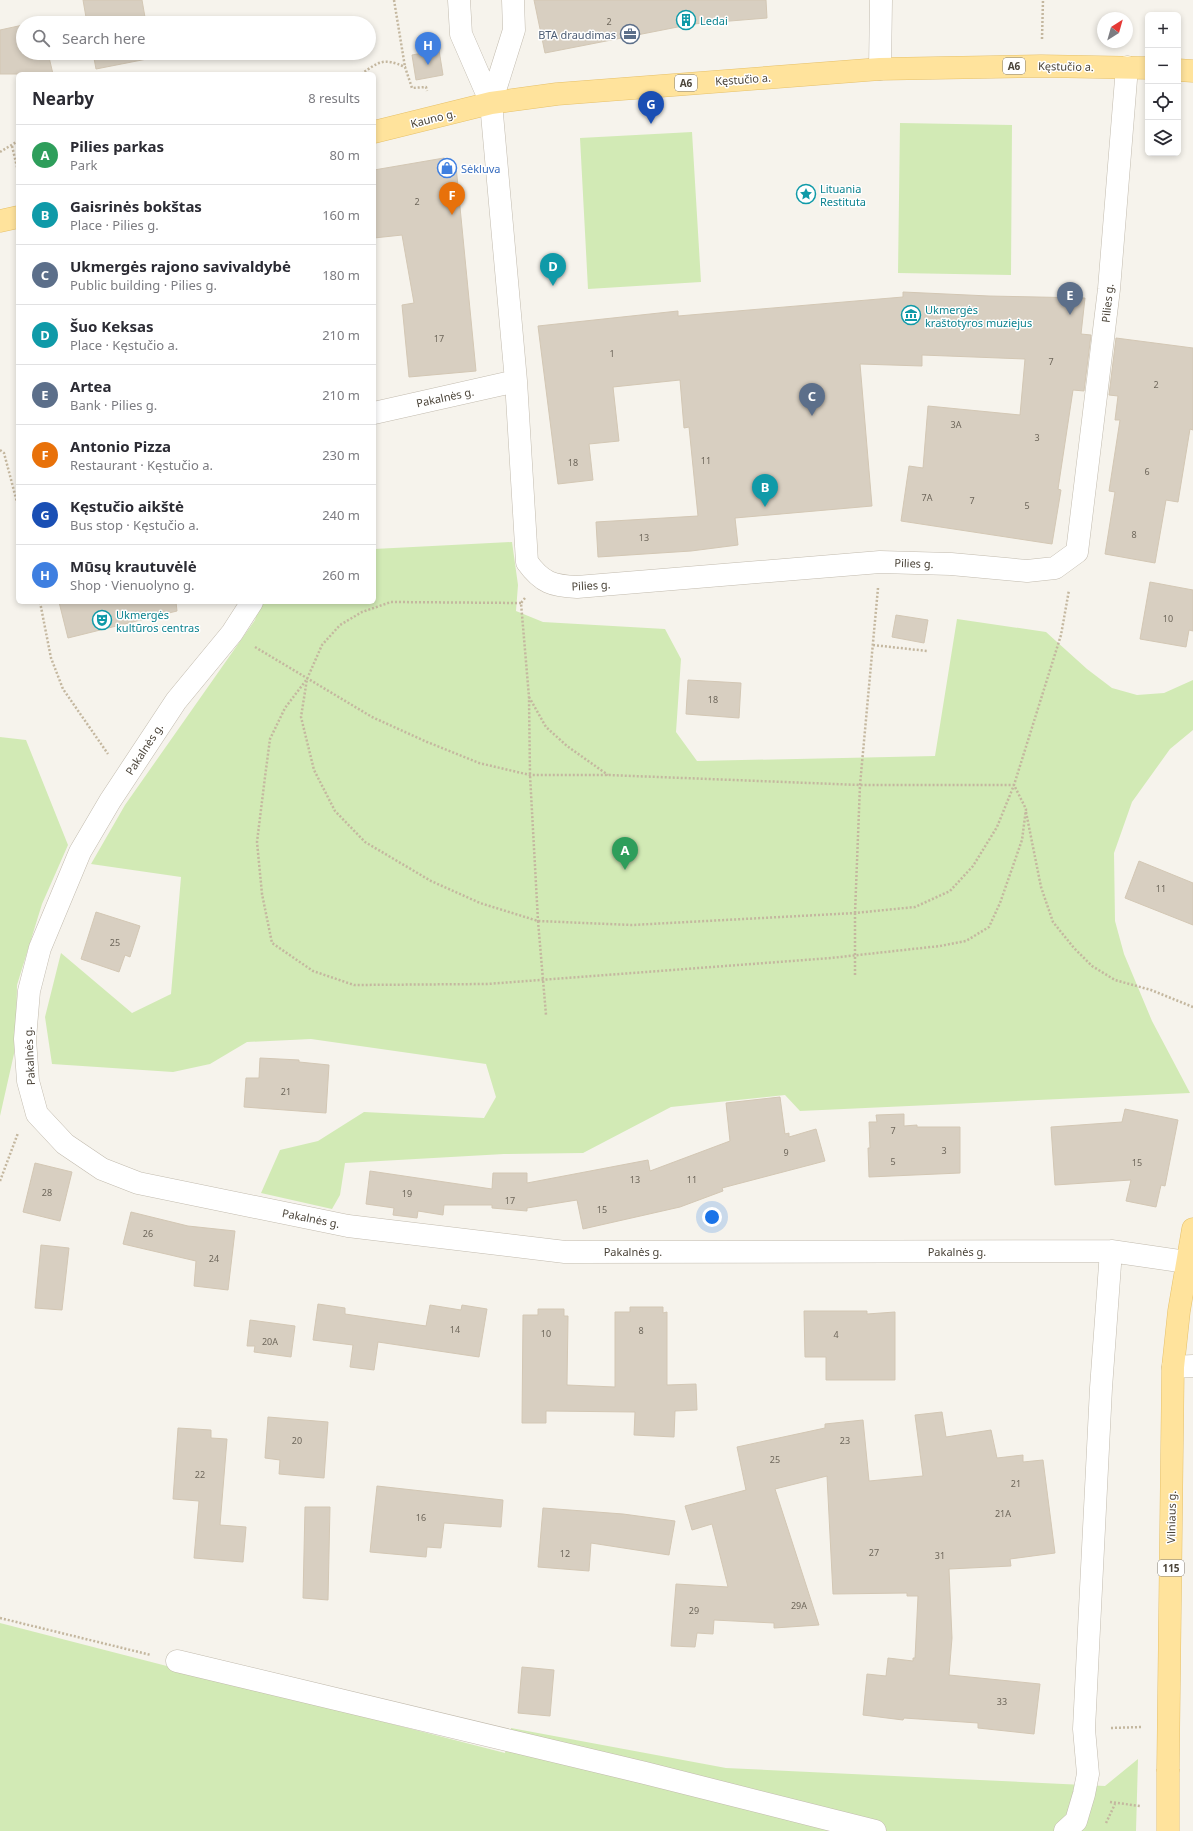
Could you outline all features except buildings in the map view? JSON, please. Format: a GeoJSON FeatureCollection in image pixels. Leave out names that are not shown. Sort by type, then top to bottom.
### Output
{"type":"FeatureCollection","features":[{"type":"Feature","properties":{"kind":"main road","name":"Kęstučio a."},"geometry":{"type":"LineString","coordinates":[[491,103],[557,94],[880,70],[1041,66],[1138,68]]}},
{"type":"Feature","properties":{"kind":"main road"},"geometry":{"type":"LineString","coordinates":[[1181,70],[1193,71]]}},
{"type":"Feature","properties":{"kind":"main road","name":"Kauno g."},"geometry":{"type":"LineString","coordinates":[[376,132],[491,103]]}},
{"type":"Feature","properties":{"kind":"main road"},"geometry":{"type":"LineString","coordinates":[[0,221],[16,217]]}},
{"type":"Feature","properties":{"kind":"main road","name":"Vilniaus g."},"geometry":{"type":"LineString","coordinates":[[1168,1831],[1169,1726],[1186,1262],[1193,1229]]}},
{"type":"Feature","properties":{"kind":"street"},"geometry":{"type":"LineString","coordinates":[[459,0],[461,34],[491,103]]}},
{"type":"Feature","properties":{"kind":"street"},"geometry":{"type":"LineString","coordinates":[[491,103],[514,30],[512,0]]}},
{"type":"Feature","properties":{"kind":"street"},"geometry":{"type":"LineString","coordinates":[[880,70],[882,0]]}},
{"type":"Feature","properties":{"kind":"street","name":"Pilies g."},"geometry":{"type":"LineString","coordinates":[[491,103],[516,382],[527,562],[541,579],[557,586],[577,587],[880,562],[951,564],[1027,571],[1055,568],[1077,552],[1108,289],[1138,68]]}},
{"type":"Feature","properties":{"kind":"street","name":"Pakalnės g."},"geometry":{"type":"LineString","coordinates":[[376,413],[516,382]]}},
{"type":"Feature","properties":{"kind":"street","name":"Pakalnės g."},"geometry":{"type":"LineString","coordinates":[[251,604],[232,633],[176,701],[110,801],[80,852],[43,941],[29,991],[25,1040],[28,1081],[37,1114],[65,1144],[102,1169],[138,1183],[348,1226],[565,1252],[1111,1251],[1186,1262]]}},
{"type":"Feature","properties":{"kind":"street"},"geometry":{"type":"LineString","coordinates":[[1065,1831],[1076,1821],[1088,1774],[1084,1729],[1101,1388],[1111,1251]]}},
{"type":"Feature","properties":{"kind":"street"},"geometry":{"type":"LineString","coordinates":[[177,1661],[645,1773],[875,1831]]}},
{"type":"Feature","properties":{"kind":"path"},"geometry":{"type":"LineString","coordinates":[[394,0],[405,67],[412,88],[426,87],[434,118]]}},
{"type":"Feature","properties":{"kind":"path"},"geometry":{"type":"LineString","coordinates":[[1041,66],[1043,0]]}},
{"type":"Feature","properties":{"kind":"path"},"geometry":{"type":"LineString","coordinates":[[364,72],[381,62],[393,61],[405,67]]}},
{"type":"Feature","properties":{"kind":"path"},"geometry":{"type":"LineString","coordinates":[[0,152],[16,143]]}},
{"type":"Feature","properties":{"kind":"path"},"geometry":{"type":"LineString","coordinates":[[12,146],[16,163]]}},
{"type":"Feature","properties":{"kind":"path"},"geometry":{"type":"LineString","coordinates":[[0,450],[4,453],[16,498]]}},
{"type":"Feature","properties":{"kind":"path"},"geometry":{"type":"LineString","coordinates":[[307,679],[301,718],[314,770],[335,811],[365,842],[431,881],[480,903],[538,921],[632,925],[855,913],[915,907],[950,891],[973,866],[997,827],[1014,785],[1061,635],[1077,552]]}},
{"type":"Feature","properties":{"kind":"path"},"geometry":{"type":"LineString","coordinates":[[855,976],[855,913],[860,785],[880,562]]}},
{"type":"Feature","properties":{"kind":"path"},"geometry":{"type":"LineString","coordinates":[[541,579],[521,603],[528,697],[530,775],[538,921],[546,1014]]}},
{"type":"Feature","properties":{"kind":"path"},"geometry":{"type":"LineString","coordinates":[[521,603],[391,602],[362,612],[340,625],[322,645],[307,679],[285,708],[270,739],[257,842],[262,894],[272,943],[313,971],[354,985],[487,984],[831,958],[940,946],[966,941],[990,927],[998,909],[1022,840],[1026,809]]}},
{"type":"Feature","properties":{"kind":"path"},"geometry":{"type":"LineString","coordinates":[[40,604],[51,658],[64,689],[109,755]]}},
{"type":"Feature","properties":{"kind":"path"},"geometry":{"type":"LineString","coordinates":[[232,633],[372,717],[427,742],[479,763],[530,775],[608,775],[860,785],[1014,785]]}},
{"type":"Feature","properties":{"kind":"path"},"geometry":{"type":"LineString","coordinates":[[873,645],[927,651]]}},
{"type":"Feature","properties":{"kind":"path"},"geometry":{"type":"LineString","coordinates":[[528,697],[546,727],[567,746],[608,775]]}},
{"type":"Feature","properties":{"kind":"path"},"geometry":{"type":"LineString","coordinates":[[1014,785],[1026,809],[1041,887],[1053,922],[1074,948],[1092,966],[1115,980],[1151,990],[1193,1007]]}},
{"type":"Feature","properties":{"kind":"path"},"geometry":{"type":"LineString","coordinates":[[0,1181],[22,1121],[37,1114]]}},
{"type":"Feature","properties":{"kind":"path"},"geometry":{"type":"LineString","coordinates":[[0,1618],[177,1661]]}},
{"type":"Feature","properties":{"kind":"path"},"geometry":{"type":"LineString","coordinates":[[1084,1729],[1169,1726]]}},
{"type":"Feature","properties":{"kind":"path"},"geometry":{"type":"LineString","coordinates":[[1084,1794],[1115,1804],[1144,1806]]}},
{"type":"Feature","properties":{"kind":"path"},"geometry":{"type":"LineString","coordinates":[[1105,1824],[1115,1804]]}},
{"type":"Feature","properties":{"kind":"green space"},"geometry":{"type":"Polygon","coordinates":[[[900,123],[1012,125],[1011,275],[898,273],[900,123]]]}},
{"type":"Feature","properties":{"kind":"green space"},"geometry":{"type":"Polygon","coordinates":[[[692,132],[701,282],[588,289],[580,138],[692,132]]]}},
{"type":"Feature","properties":{"kind":"green space"},"geometry":{"type":"Polygon","coordinates":[[[512,542],[518,585],[516,611],[543,622],[665,629],[681,659],[676,732],[697,761],[935,756],[957,619],[1046,632],[1087,669],[1112,688],[1137,695],[1164,693],[1193,680],[1193,730],[1170,749],[1132,802],[1114,853],[1115,921],[1124,954],[1152,1021],[1190,1093],[800,1111],[785,1095],[671,1107],[583,1153],[504,1154],[345,1163],[340,1195],[332,1209],[261,1193],[280,1150],[318,1141],[364,1112],[484,1118],[496,1097],[486,1064],[311,1039],[247,1042],[210,1064],[173,1072],[52,1064],[45,1017],[61,953],[132,1013],[171,994],[181,877],[91,864],[125,805],[255,620],[259,604],[376,604],[376,549],[512,542]]]}},
{"type":"Feature","properties":{"kind":"green space"},"geometry":{"type":"Polygon","coordinates":[[[0,737],[26,740],[68,845],[42,904],[17,985],[16,1045],[0,1116],[0,737]]]}},
{"type":"Feature","properties":{"kind":"green space"},"geometry":{"type":"Polygon","coordinates":[[[0,1623],[505,1753],[511,1728],[726,1768],[1105,1786],[1138,1759],[1136,1831],[0,1831],[0,1623]]]}},
{"type":"Feature","properties":{"kind":"place","name":"Ledai"},"geometry":{"type":"Point","coordinates":[686,20]}},
{"type":"Feature","properties":{"kind":"place","name":"BTA draudimas"},"geometry":{"type":"Point","coordinates":[630,34]}},
{"type":"Feature","properties":{"kind":"place","name":"Mūsų krautuvėlė"},"geometry":{"type":"Point","coordinates":[428,65]}},
{"type":"Feature","properties":{"kind":"place","name":"Kęstučio aikštė"},"geometry":{"type":"Point","coordinates":[651,124]}},
{"type":"Feature","properties":{"kind":"place","name":"Sėkluva"},"geometry":{"type":"Point","coordinates":[447,168]}},
{"type":"Feature","properties":{"kind":"place","name":"Lituania Restituta"},"geometry":{"type":"Point","coordinates":[806,194]}},
{"type":"Feature","properties":{"kind":"place","name":"Antonio Pizza"},"geometry":{"type":"Point","coordinates":[452,215]}},
{"type":"Feature","properties":{"kind":"place","name":"Šuo Keksas"},"geometry":{"type":"Point","coordinates":[553,286]}},
{"type":"Feature","properties":{"kind":"place","name":"Ukmergės kraštotyros muziejus"},"geometry":{"type":"Point","coordinates":[911,315]}},
{"type":"Feature","properties":{"kind":"place","name":"Artea"},"geometry":{"type":"Point","coordinates":[1070,315]}},
{"type":"Feature","properties":{"kind":"place","name":"Ukmergės rajono savivaldybė"},"geometry":{"type":"Point","coordinates":[812,416]}},
{"type":"Feature","properties":{"kind":"place","name":"Gaisrinės bokštas"},"geometry":{"type":"Point","coordinates":[765,507]}},
{"type":"Feature","properties":{"kind":"place","name":"Ukmergės kultūros centras"},"geometry":{"type":"Point","coordinates":[102,620]}},
{"type":"Feature","properties":{"kind":"place","name":"Pilies parkas"},"geometry":{"type":"Point","coordinates":[625,870]}}]}
